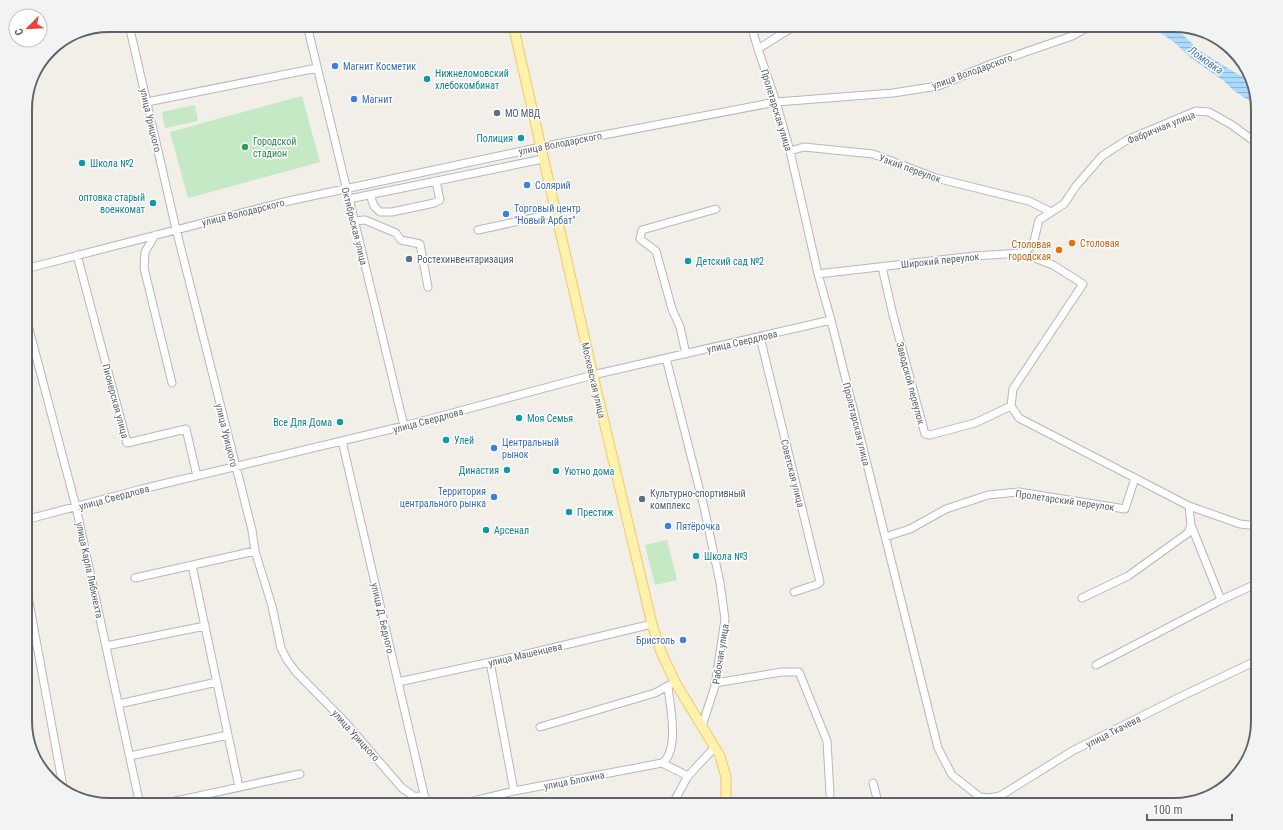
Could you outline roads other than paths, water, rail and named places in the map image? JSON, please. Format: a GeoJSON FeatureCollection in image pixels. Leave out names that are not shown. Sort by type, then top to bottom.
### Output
{"type":"FeatureCollection","features":[{"type":"Feature","properties":{"kind":"main road","name":"Московская улица"},"geometry":{"type":"LineString","coordinates":[[515,32],[652,624],[672,685],[702,726]]}},
{"type":"Feature","properties":{"kind":"main road"},"geometry":{"type":"LineString","coordinates":[[702,726],[715,746],[724,767],[726,777],[726,798]]}},
{"type":"Feature","properties":{"kind":"street","name":"улица Урицкого"},"geometry":{"type":"LineString","coordinates":[[131,32],[176,229],[235,468],[252,530],[255,550],[272,606],[281,648],[287,660],[296,672],[346,723],[402,788],[415,797]]}},
{"type":"Feature","properties":{"kind":"street","name":"Октябрьская улица"},"geometry":{"type":"LineString","coordinates":[[309,32],[404,426]]}},
{"type":"Feature","properties":{"kind":"street","name":"Пролетарская улица"},"geometry":{"type":"LineString","coordinates":[[753,32],[790,151],[818,274],[831,320],[938,748],[952,775],[980,797]]}},
{"type":"Feature","properties":{"kind":"street"},"geometry":{"type":"LineString","coordinates":[[758,49],[785,32]]}},
{"type":"Feature","properties":{"kind":"street","name":"улица Володарского"},"geometry":{"type":"LineString","coordinates":[[32,267],[284,202],[541,147],[776,102],[893,93],[938,86],[991,64],[1072,36],[1079,32]]}},
{"type":"Feature","properties":{"kind":"street"},"geometry":{"type":"LineString","coordinates":[[147,102],[317,68]]}},
{"type":"Feature","properties":{"kind":"street","name":"Фабричная улица"},"geometry":{"type":"LineString","coordinates":[[1022,253],[1033,245],[1039,220],[1064,204],[1076,186],[1102,156],[1127,140],[1196,111],[1209,112],[1232,124],[1251,139]]}},
{"type":"Feature","properties":{"kind":"street","name":"Узкий переулок"},"geometry":{"type":"LineString","coordinates":[[790,151],[804,147],[873,154],[936,178],[1029,201],[1051,212]]}},
{"type":"Feature","properties":{"kind":"street"},"geometry":{"type":"LineString","coordinates":[[349,199],[544,159]]}},
{"type":"Feature","properties":{"kind":"street"},"geometry":{"type":"LineString","coordinates":[[370,195],[374,206],[380,212],[392,212],[434,203],[440,200],[436,181]]}},
{"type":"Feature","properties":{"kind":"street"},"geometry":{"type":"LineString","coordinates":[[686,354],[680,327],[672,309],[656,251],[640,238],[642,230],[716,208]]}},
{"type":"Feature","properties":{"kind":"street"},"geometry":{"type":"LineString","coordinates":[[478,230],[556,213]]}},
{"type":"Feature","properties":{"kind":"street"},"geometry":{"type":"LineString","coordinates":[[354,221],[365,220],[396,233],[400,240],[420,244],[428,287]]}},
{"type":"Feature","properties":{"kind":"street"},"geometry":{"type":"LineString","coordinates":[[155,235],[145,252],[144,268],[172,383]]}},
{"type":"Feature","properties":{"kind":"street"},"geometry":{"type":"LineString","coordinates":[[1022,253],[1053,265],[1084,284],[1013,388],[1011,406],[1019,418],[1189,506],[1240,524],[1251,525]]}},
{"type":"Feature","properties":{"kind":"street","name":"Широкий переулок"},"geometry":{"type":"LineString","coordinates":[[818,274],[974,256],[1022,253]]}},
{"type":"Feature","properties":{"kind":"street","name":"Пионерская улица"},"geometry":{"type":"LineString","coordinates":[[77,255],[127,443],[186,429],[197,476]]}},
{"type":"Feature","properties":{"kind":"street","name":"Заводской переулок"},"geometry":{"type":"LineString","coordinates":[[882,267],[893,315],[925,434],[930,435],[975,423],[1011,406]]}},
{"type":"Feature","properties":{"kind":"street","name":"улица Свердлова"},"geometry":{"type":"LineString","coordinates":[[32,518],[197,476],[342,442],[593,375],[831,320]]}},
{"type":"Feature","properties":{"kind":"street","name":"Советская улица"},"geometry":{"type":"LineString","coordinates":[[760,337],[820,582],[794,592]]}},
{"type":"Feature","properties":{"kind":"street","name":"улица Карла Либкнехта"},"geometry":{"type":"LineString","coordinates":[[32,340],[76,507],[139,798]]}},
{"type":"Feature","properties":{"kind":"street","name":"Рабочая улица"},"geometry":{"type":"LineString","coordinates":[[666,358],[704,507],[720,583],[725,619],[715,683],[702,726]]}},
{"type":"Feature","properties":{"kind":"street","name":"улица Д. Бедного"},"geometry":{"type":"LineString","coordinates":[[342,442],[424,794]]}},
{"type":"Feature","properties":{"kind":"street","name":"Пролетарский переулок"},"geometry":{"type":"LineString","coordinates":[[885,537],[910,529],[946,509],[988,495],[1019,492],[1125,509],[1135,478]]}},
{"type":"Feature","properties":{"kind":"street"},"geometry":{"type":"LineString","coordinates":[[1189,506],[1191,525],[1221,600]]}},
{"type":"Feature","properties":{"kind":"street"},"geometry":{"type":"LineString","coordinates":[[1082,598],[1128,576],[1188,533],[1191,525]]}},
{"type":"Feature","properties":{"kind":"street"},"geometry":{"type":"LineString","coordinates":[[135,578],[255,550]]}},
{"type":"Feature","properties":{"kind":"street"},"geometry":{"type":"LineString","coordinates":[[192,564],[239,787]]}},
{"type":"Feature","properties":{"kind":"street"},"geometry":{"type":"LineString","coordinates":[[1096,665],[1221,600],[1251,586]]}},
{"type":"Feature","properties":{"kind":"street"},"geometry":{"type":"LineString","coordinates":[[32,617],[62,782]]}},
{"type":"Feature","properties":{"kind":"street","name":"улица Машенцева"},"geometry":{"type":"LineString","coordinates":[[398,682],[652,624]]}},
{"type":"Feature","properties":{"kind":"street"},"geometry":{"type":"LineString","coordinates":[[106,646],[205,626]]}},
{"type":"Feature","properties":{"kind":"street"},"geometry":{"type":"LineString","coordinates":[[490,662],[514,791]]}},
{"type":"Feature","properties":{"kind":"street","name":"улица Ткачева"},"geometry":{"type":"LineString","coordinates":[[980,797],[989,798],[1000,796],[1074,750],[1251,663]]}},
{"type":"Feature","properties":{"kind":"street"},"geometry":{"type":"LineString","coordinates":[[715,683],[782,672],[799,672],[827,742],[830,794]]}},
{"type":"Feature","properties":{"kind":"street"},"geometry":{"type":"LineString","coordinates":[[119,704],[217,682]]}},
{"type":"Feature","properties":{"kind":"street"},"geometry":{"type":"LineString","coordinates":[[540,727],[656,693],[672,685],[673,732],[669,755],[662,763],[688,776]]}},
{"type":"Feature","properties":{"kind":"street"},"geometry":{"type":"LineString","coordinates":[[130,756],[228,735]]}},
{"type":"Feature","properties":{"kind":"street"},"geometry":{"type":"LineString","coordinates":[[676,798],[688,776],[715,746]]}},
{"type":"Feature","properties":{"kind":"street","name":"улица Блохина"},"geometry":{"type":"LineString","coordinates":[[486,798],[514,791],[662,763]]}},
{"type":"Feature","properties":{"kind":"street"},"geometry":{"type":"LineString","coordinates":[[188,798],[300,774]]}},
{"type":"Feature","properties":{"kind":"street"},"geometry":{"type":"LineString","coordinates":[[873,783],[877,798]]}},
{"type":"Feature","properties":{"kind":"street"},"geometry":{"type":"LineString","coordinates":[[415,797],[424,794],[425,798]]}},
{"type":"Feature","properties":{"kind":"water","name":"Ломовка"},"geometry":{"type":"Polygon","coordinates":[[[1159,32],[1179,33],[1200,51],[1244,77],[1250,101],[1233,90],[1224,81],[1191,58],[1174,42],[1159,32]]]}},
{"type":"Feature","properties":{"kind":"place","name":"Магнит Косметик"},"geometry":{"type":"Point","coordinates":[335,66]}},
{"type":"Feature","properties":{"kind":"place","name":"Нижнеломовский хлебокомбинат"},"geometry":{"type":"Point","coordinates":[427,79]}},
{"type":"Feature","properties":{"kind":"place","name":"Магнит"},"geometry":{"type":"Point","coordinates":[354,99]}},
{"type":"Feature","properties":{"kind":"place","name":"МО МВД"},"geometry":{"type":"Point","coordinates":[497,113]}},
{"type":"Feature","properties":{"kind":"place","name":"Полиция"},"geometry":{"type":"Point","coordinates":[521,138]}},
{"type":"Feature","properties":{"kind":"place","name":"Городской стадион"},"geometry":{"type":"Point","coordinates":[245,147]}},
{"type":"Feature","properties":{"kind":"place","name":"Школа №2"},"geometry":{"type":"Point","coordinates":[82,163]}},
{"type":"Feature","properties":{"kind":"place","name":"Солярий"},"geometry":{"type":"Point","coordinates":[527,185]}},
{"type":"Feature","properties":{"kind":"place","name":"оптовка старый военкомат"},"geometry":{"type":"Point","coordinates":[153,203]}},
{"type":"Feature","properties":{"kind":"place","name":"Торговый центр \"Новый Арбат\""},"geometry":{"type":"Point","coordinates":[506,214]}},
{"type":"Feature","properties":{"kind":"place","name":"Столовая"},"geometry":{"type":"Point","coordinates":[1072,243]}},
{"type":"Feature","properties":{"kind":"place","name":"Столовая городская"},"geometry":{"type":"Point","coordinates":[1059,250]}},
{"type":"Feature","properties":{"kind":"place","name":"Ростехинвентаризация"},"geometry":{"type":"Point","coordinates":[409,259]}},
{"type":"Feature","properties":{"kind":"place","name":"Детский сад №2"},"geometry":{"type":"Point","coordinates":[688,261]}},
{"type":"Feature","properties":{"kind":"place","name":"Моя Семья"},"geometry":{"type":"Point","coordinates":[519,418]}},
{"type":"Feature","properties":{"kind":"place","name":"Все Для Дома"},"geometry":{"type":"Point","coordinates":[340,422]}},
{"type":"Feature","properties":{"kind":"place","name":"Улей"},"geometry":{"type":"Point","coordinates":[446,440]}},
{"type":"Feature","properties":{"kind":"place","name":"Центральный рынок"},"geometry":{"type":"Point","coordinates":[494,448]}},
{"type":"Feature","properties":{"kind":"place","name":"Династия"},"geometry":{"type":"Point","coordinates":[507,470]}},
{"type":"Feature","properties":{"kind":"place","name":"Уютно дома"},"geometry":{"type":"Point","coordinates":[556,471]}},
{"type":"Feature","properties":{"kind":"place","name":"Территория центрального рынка"},"geometry":{"type":"Point","coordinates":[494,497]}},
{"type":"Feature","properties":{"kind":"place","name":"Культурно-спортивный комплекс"},"geometry":{"type":"Point","coordinates":[642,499]}},
{"type":"Feature","properties":{"kind":"place","name":"Престиж"},"geometry":{"type":"Point","coordinates":[569,512]}},
{"type":"Feature","properties":{"kind":"place","name":"Пятёрочка"},"geometry":{"type":"Point","coordinates":[668,526]}},
{"type":"Feature","properties":{"kind":"place","name":"Арсенал"},"geometry":{"type":"Point","coordinates":[486,530]}},
{"type":"Feature","properties":{"kind":"place","name":"Школа №3"},"geometry":{"type":"Point","coordinates":[696,556]}},
{"type":"Feature","properties":{"kind":"place","name":"Бристоль"},"geometry":{"type":"Point","coordinates":[683,640]}}]}
